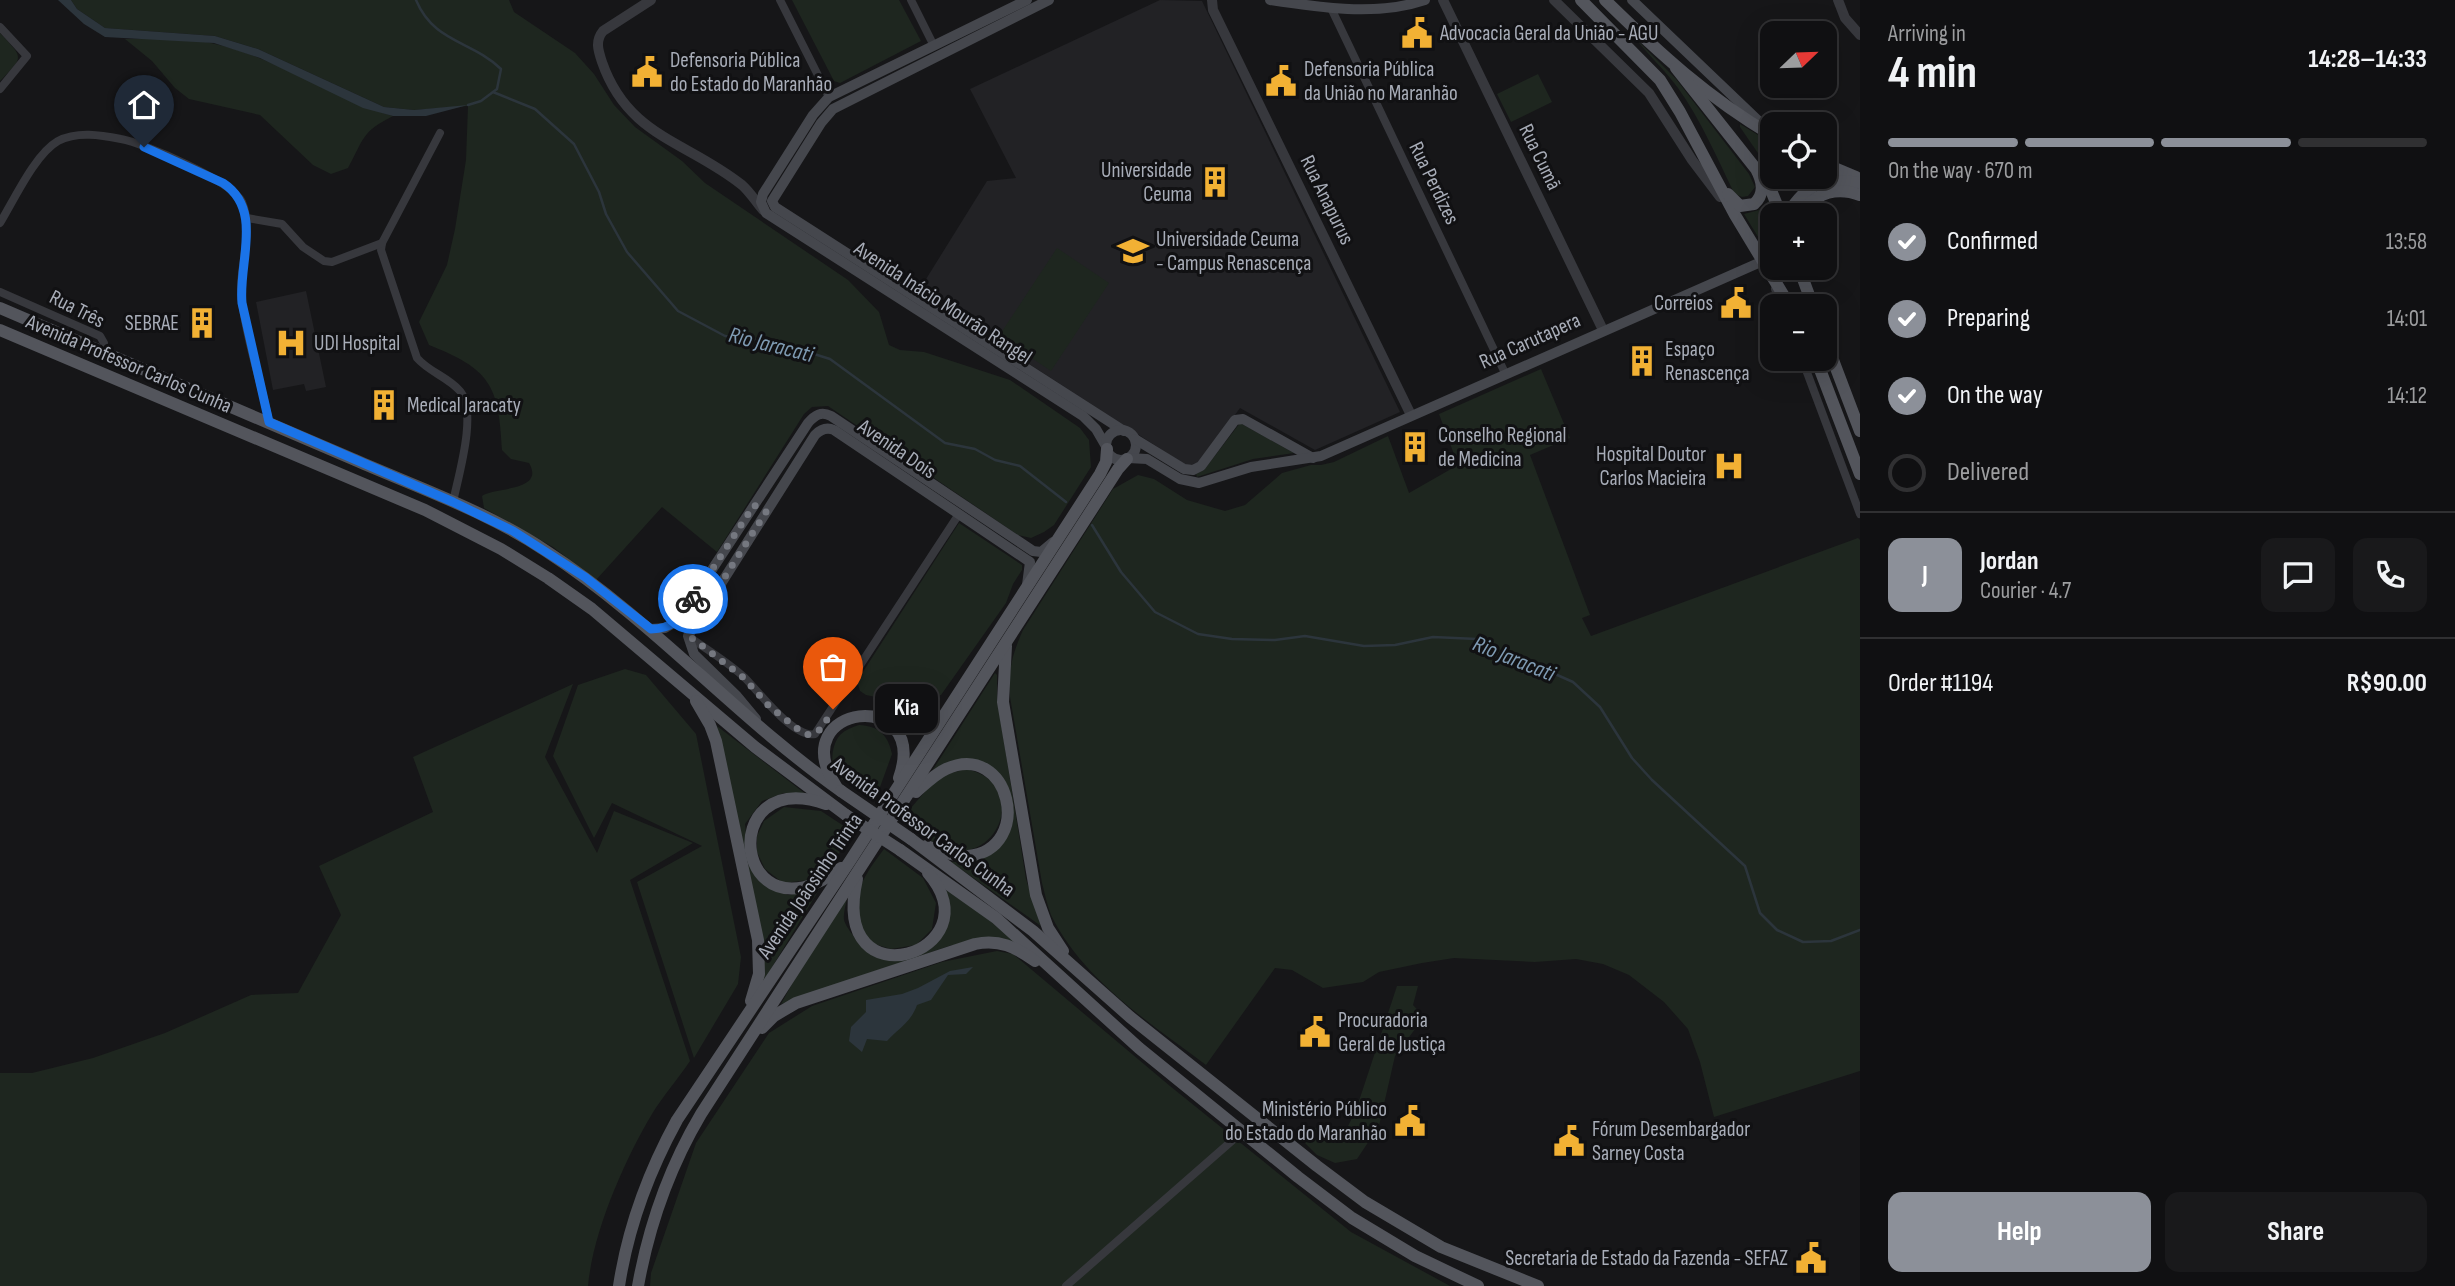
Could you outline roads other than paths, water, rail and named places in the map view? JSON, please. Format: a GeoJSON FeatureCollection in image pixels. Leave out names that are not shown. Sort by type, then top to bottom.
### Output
{"type":"FeatureCollection","features":[{"type":"Feature","properties":{"kind":"main road"},"geometry":{"type":"LineString","coordinates":[[1027,0],[830,97],[813,115],[763,194],[761,202],[770,209],[773,197],[832,108],[1049,0]]}},
{"type":"Feature","properties":{"kind":"main road"},"geometry":{"type":"LineString","coordinates":[[1270,0],[1331,8],[1399,8],[1425,0]]}},
{"type":"Feature","properties":{"kind":"main road"},"geometry":{"type":"LineString","coordinates":[[1581,0],[1653,71],[1729,197],[1741,206],[1754,204],[1760,197],[1762,186],[1756,169],[1676,68]]}},
{"type":"Feature","properties":{"kind":"main road"},"geometry":{"type":"LineString","coordinates":[[1632,0],[1760,122]]}},
{"type":"Feature","properties":{"kind":"main road"},"geometry":{"type":"LineString","coordinates":[[1609,3],[1709,102],[1753,155],[1776,203]]}},
{"type":"Feature","properties":{"kind":"main road"},"geometry":{"type":"LineString","coordinates":[[1676,68],[1734,111],[1760,126]]}},
{"type":"Feature","properties":{"kind":"main road"},"geometry":{"type":"LineString","coordinates":[[1680,112],[1760,256]]}},
{"type":"Feature","properties":{"kind":"main road"},"geometry":{"type":"LineString","coordinates":[[1837,170],[1860,181]]}},
{"type":"Feature","properties":{"kind":"main road"},"geometry":{"type":"LineString","coordinates":[[1796,203],[1818,183],[1833,180],[1860,181]]}},
{"type":"Feature","properties":{"kind":"main road"},"geometry":{"type":"LineString","coordinates":[[1809,203],[1827,192],[1843,191],[1860,195]]}},
{"type":"Feature","properties":{"kind":"main road","name":"Avenida Inácio Mourão Rangel"},"geometry":{"type":"LineString","coordinates":[[770,209],[1124,431]]}},
{"type":"Feature","properties":{"kind":"main road","name":"Avenida Inácio Mourão Rangel"},"geometry":{"type":"LineString","coordinates":[[770,209],[1083,416],[1096,429],[1107,448]]}},
{"type":"Feature","properties":{"kind":"main road","name":"Rua Carutapera"},"geometry":{"type":"LineString","coordinates":[[1313,458],[1760,262]]}},
{"type":"Feature","properties":{"kind":"main road","name":"Avenida Professor Carlos Cunha"},"geometry":{"type":"LineString","coordinates":[[0,308],[453,502],[544,549],[585,577],[651,629],[770,738],[914,841],[1033,931],[1207,1080],[1317,1166],[1385,1215],[1454,1253],[1538,1286]]}},
{"type":"Feature","properties":{"kind":"main road","name":"Avenida Professor Carlos Cunha"},"geometry":{"type":"LineString","coordinates":[[0,330],[460,527],[548,578],[592,609],[755,747],[842,812],[996,918],[1139,1048],[1352,1218],[1415,1256],[1478,1286]]}},
{"type":"Feature","properties":{"kind":"main road"},"geometry":{"type":"LineString","coordinates":[[1821,371],[1860,474]]}},
{"type":"Feature","properties":{"kind":"main road"},"geometry":{"type":"LineString","coordinates":[[1837,371],[1860,431]]}},
{"type":"Feature","properties":{"kind":"main road","name":"Avenida Dois"},"geometry":{"type":"LineString","coordinates":[[651,629],[665,628],[679,620],[808,423],[815,416],[824,413],[1033,551],[1043,551],[1061,535]]}},
{"type":"Feature","properties":{"kind":"main road"},"geometry":{"type":"LineString","coordinates":[[1242,419],[1313,458],[1251,467],[1199,483],[1180,479],[1143,458],[1115,458],[1107,448],[1107,440],[1112,433],[1124,431],[1184,469],[1196,470],[1235,420],[1242,419]]}},
{"type":"Feature","properties":{"kind":"main road","name":"Avenida Dois"},"geometry":{"type":"LineString","coordinates":[[688,635],[815,435],[828,428],[1030,562],[1025,590]]}},
{"type":"Feature","properties":{"kind":"main road"},"geometry":{"type":"LineString","coordinates":[[1128,459],[1136,448],[1135,439]]}},
{"type":"Feature","properties":{"kind":"main road","name":"Avenida Joãosinho Trinta"},"geometry":{"type":"LineString","coordinates":[[638,1286],[653,1218],[677,1157],[701,1114],[855,865],[888,803],[1104,468],[1107,448]]}},
{"type":"Feature","properties":{"kind":"main road","name":"Avenida Joãosinho Trinta"},"geometry":{"type":"LineString","coordinates":[[619,1286],[636,1208],[653,1166],[677,1120],[855,865],[903,804],[1081,524],[1121,464],[1128,459]]}},
{"type":"Feature","properties":{"kind":"main road"},"geometry":{"type":"LineString","coordinates":[[754,505],[766,512]]}},
{"type":"Feature","properties":{"kind":"main road"},"geometry":{"type":"LineString","coordinates":[[688,635],[690,648],[742,702],[770,738]]}},
{"type":"Feature","properties":{"kind":"main road"},"geometry":{"type":"LineString","coordinates":[[1008,639],[1003,702],[1036,895],[1053,939],[1087,979]]}},
{"type":"Feature","properties":{"kind":"main road"},"geometry":{"type":"LineString","coordinates":[[686,660],[704,665]]}},
{"type":"Feature","properties":{"kind":"main road"},"geometry":{"type":"LineString","coordinates":[[683,684],[702,710],[716,741],[758,940],[759,974],[754,995],[741,1025]]}},
{"type":"Feature","properties":{"kind":"main road"},"geometry":{"type":"LineString","coordinates":[[841,791],[833,781],[826,763],[828,739],[836,725],[847,719],[860,715],[873,716],[886,722],[897,733],[903,754],[902,771],[888,803]]}},
{"type":"Feature","properties":{"kind":"main road"},"geometry":{"type":"LineString","coordinates":[[903,804],[938,774],[959,765],[974,766],[994,775],[1002,784],[1006,795],[1009,808],[1005,828],[995,843],[979,853],[960,856],[914,841]]}},
{"type":"Feature","properties":{"kind":"main road"},"geometry":{"type":"LineString","coordinates":[[842,812],[801,798],[774,803],[764,810],[750,835],[751,856],[755,866],[780,887],[795,890],[816,884],[855,865],[853,914],[860,936],[879,952],[907,956],[928,945],[935,938],[944,912],[940,893],[931,877],[902,852]]}},
{"type":"Feature","properties":{"kind":"main road"},"geometry":{"type":"LineString","coordinates":[[745,1045],[774,1016],[796,1003],[984,942],[1001,943],[1022,951],[1083,997]]}},
{"type":"Feature","properties":{"kind":"street"},"geometry":{"type":"LineString","coordinates":[[651,0],[598,37],[598,50],[611,84],[639,120],[740,184],[770,209]]}},
{"type":"Feature","properties":{"kind":"street"},"geometry":{"type":"LineString","coordinates":[[780,0],[830,97]]}},
{"type":"Feature","properties":{"kind":"street"},"geometry":{"type":"LineString","coordinates":[[911,0],[934,46]]}},
{"type":"Feature","properties":{"kind":"street","name":"Rua Anapurus"},"geometry":{"type":"LineString","coordinates":[[1212,0],[1213,10],[1411,415]]}},
{"type":"Feature","properties":{"kind":"street","name":"Rua Cumã"},"geometry":{"type":"LineString","coordinates":[[1443,0],[1603,330]]}},
{"type":"Feature","properties":{"kind":"street"},"geometry":{"type":"LineString","coordinates":[[1554,0],[1648,93],[1697,167],[1735,215]]}},
{"type":"Feature","properties":{"kind":"street"},"geometry":{"type":"LineString","coordinates":[[1838,0],[1846,18],[1860,35]]}},
{"type":"Feature","properties":{"kind":"street","name":"Rua Perdizes"},"geometry":{"type":"LineString","coordinates":[[1331,8],[1505,373]]}},
{"type":"Feature","properties":{"kind":"street"},"geometry":{"type":"LineString","coordinates":[[0,27],[27,58],[0,89]]}},
{"type":"Feature","properties":{"kind":"street"},"geometry":{"type":"LineString","coordinates":[[440,133],[382,243],[382,259],[417,358],[424,366],[456,387],[465,401],[467,419],[464,450],[453,502]]}},
{"type":"Feature","properties":{"kind":"street"},"geometry":{"type":"LineString","coordinates":[[0,223],[42,156],[57,142],[75,135],[125,139],[208,175],[233,190],[242,202],[247,218],[241,283],[242,303],[269,422]]}},
{"type":"Feature","properties":{"kind":"street"},"geometry":{"type":"LineString","coordinates":[[247,218],[282,224],[303,247],[324,261],[332,262],[382,243]]}},
{"type":"Feature","properties":{"kind":"street","name":"Rua Três"},"geometry":{"type":"LineString","coordinates":[[0,292],[100,336],[104,343],[102,351]]}},
{"type":"Feature","properties":{"kind":"street","name":"Rua Três"},"geometry":{"type":"LineString","coordinates":[[21,317],[26,304]]}},
{"type":"Feature","properties":{"kind":"street"},"geometry":{"type":"LineString","coordinates":[[1806,371],[1860,514]]}},
{"type":"Feature","properties":{"kind":"street"},"geometry":{"type":"LineString","coordinates":[[688,635],[744,678],[769,706],[804,734],[817,732],[959,514]]}},
{"type":"Feature","properties":{"kind":"street"},"geometry":{"type":"LineString","coordinates":[[1066,1286],[1241,1132]]}},
{"type":"Feature","properties":{"kind":"waterway"},"geometry":{"type":"LineString","coordinates":[[416,0],[433,25],[501,69],[497,89],[493,92]]}},
{"type":"Feature","properties":{"kind":"waterway","name":"Rio Jaracati"},"geometry":{"type":"LineString","coordinates":[[468,105],[481,101],[493,92],[535,109],[574,144],[599,192],[606,214],[627,252],[678,311],[725,336],[779,343],[830,359],[945,443],[975,449],[995,460],[1020,466],[1066,502]]}},
{"type":"Feature","properties":{"kind":"waterway","name":"Rio Jaracati"},"geometry":{"type":"LineString","coordinates":[[1092,525],[1121,572],[1155,612],[1198,634],[1232,639],[1275,640],[1305,636],[1364,646],[1395,645],[1433,637],[1477,639],[1502,656],[1573,682],[1600,707],[1632,758],[1652,780],[1745,866],[1760,913],[1777,930],[1803,942],[1831,941],[1860,930]]}},
{"type":"Feature","properties":{"kind":"place","name":"Advocacia Geral da União - AGU"},"geometry":{"type":"Point","coordinates":[1417,33]}},
{"type":"Feature","properties":{"kind":"place","name":"Defensoria Pública do Estado do Maranhão"},"geometry":{"type":"Point","coordinates":[647,72]}},
{"type":"Feature","properties":{"kind":"place","name":"Defensoria Pública da União no Maranhão"},"geometry":{"type":"Point","coordinates":[1281,81]}},
{"type":"Feature","properties":{"kind":"place","name":"Universidade Ceuma"},"geometry":{"type":"Point","coordinates":[1215,182]}},
{"type":"Feature","properties":{"kind":"place","name":"Universidade Ceuma - Campus Renascença"},"geometry":{"type":"Point","coordinates":[1133,251]}},
{"type":"Feature","properties":{"kind":"place","name":"Correios"},"geometry":{"type":"Point","coordinates":[1736,303]}},
{"type":"Feature","properties":{"kind":"place","name":"SEBRAE"},"geometry":{"type":"Point","coordinates":[202,323]}},
{"type":"Feature","properties":{"kind":"place","name":"UDI Hospital"},"geometry":{"type":"Point","coordinates":[291,343]}},
{"type":"Feature","properties":{"kind":"place","name":"Espaço Renascença"},"geometry":{"type":"Point","coordinates":[1642,361]}},
{"type":"Feature","properties":{"kind":"place","name":"Medical Jaracaty"},"geometry":{"type":"Point","coordinates":[384,405]}},
{"type":"Feature","properties":{"kind":"place","name":"Conselho Regional de Medicina"},"geometry":{"type":"Point","coordinates":[1415,447]}},
{"type":"Feature","properties":{"kind":"place","name":"Hospital Doutor Carlos Macieira"},"geometry":{"type":"Point","coordinates":[1729,466]}},
{"type":"Feature","properties":{"kind":"place","name":"Kia"},"geometry":{"type":"Point","coordinates":[833,709]}},
{"type":"Feature","properties":{"kind":"place","name":"Procuradoria Geral de Justiça"},"geometry":{"type":"Point","coordinates":[1315,1032]}},
{"type":"Feature","properties":{"kind":"place","name":"Ministério Público do Estado do Maranhão"},"geometry":{"type":"Point","coordinates":[1410,1121]}},
{"type":"Feature","properties":{"kind":"place","name":"Fórum Desembargador Sarney Costa"},"geometry":{"type":"Point","coordinates":[1569,1141]}},
{"type":"Feature","properties":{"kind":"place","name":"Secretaria de Estado da Fazenda - SEFAZ"},"geometry":{"type":"Point","coordinates":[1811,1258]}}]}
